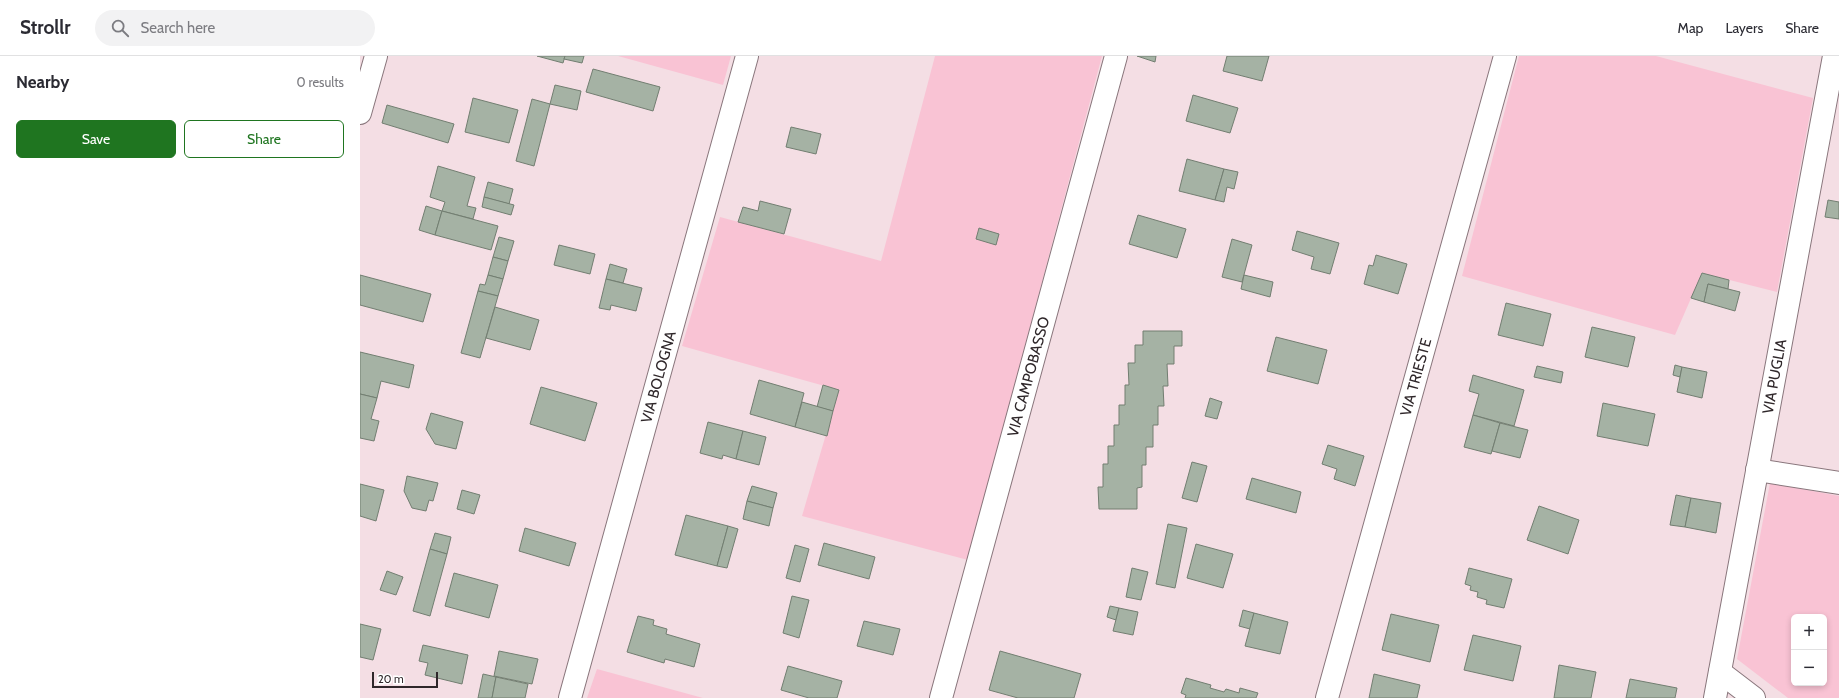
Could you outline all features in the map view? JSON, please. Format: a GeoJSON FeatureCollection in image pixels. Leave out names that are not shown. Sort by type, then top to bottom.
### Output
{"type":"FeatureCollection","features":[{"type":"Feature","properties":{"kind":"street"},"geometry":{"type":"LineString","coordinates":[[360,113],[376,56]]}},
{"type":"Feature","properties":{"kind":"street","name":"VIA BOLOGNA"},"geometry":{"type":"LineString","coordinates":[[570,698],[747,56]]}},
{"type":"Feature","properties":{"kind":"street","name":"VIA CAMPOBASSO"},"geometry":{"type":"LineString","coordinates":[[941,698],[1116,56]]}},
{"type":"Feature","properties":{"kind":"street","name":"VIA TRIESTE"},"geometry":{"type":"LineString","coordinates":[[1327,698],[1505,56]]}},
{"type":"Feature","properties":{"kind":"street","name":"VIA PUGLIA"},"geometry":{"type":"LineString","coordinates":[[1715,698],[1834,56]]}},
{"type":"Feature","properties":{"kind":"street"},"geometry":{"type":"LineString","coordinates":[[1757,470],[1839,483]]}},
{"type":"Feature","properties":{"kind":"street"},"geometry":{"type":"LineString","coordinates":[[1720,672],[1754,698]]}},
{"type":"Feature","properties":{"kind":"shaded area"},"geometry":{"type":"Polygon","coordinates":[[[618,56],[731,56],[723,85],[618,56]]]}},
{"type":"Feature","properties":{"kind":"shaded area"},"geometry":{"type":"Polygon","coordinates":[[[935,56],[1102,56],[968,560],[802,516],[839,390],[682,346],[720,217],[881,261],[935,56]]]}},
{"type":"Feature","properties":{"kind":"shaded area"},"geometry":{"type":"Polygon","coordinates":[[[1519,56],[1656,56],[1813,98],[1777,292],[1702,273],[1675,335],[1462,276],[1519,56]]]}},
{"type":"Feature","properties":{"kind":"shaded area"},"geometry":{"type":"Polygon","coordinates":[[[1770,483],[1839,496],[1839,698],[1788,698],[1737,659],[1770,483]]]}},
{"type":"Feature","properties":{"kind":"shaded area"},"geometry":{"type":"Polygon","coordinates":[[[597,669],[703,698],[587,698],[597,669]]]}},
{"type":"Feature","properties":{"kind":"building"},"geometry":{"type":"Polygon","coordinates":[[[537,56],[565,56],[563,63],[537,56]]]}},
{"type":"Feature","properties":{"kind":"building"},"geometry":{"type":"Polygon","coordinates":[[[565,56],[584,56],[582,63],[564,59],[565,56]]]}},
{"type":"Feature","properties":{"kind":"building"},"geometry":{"type":"Polygon","coordinates":[[[1137,56],[1156,56],[1155,62],[1137,56]]]}},
{"type":"Feature","properties":{"kind":"building"},"geometry":{"type":"Polygon","coordinates":[[[1227,56],[1269,56],[1262,81],[1223,71],[1227,56]]]}},
{"type":"Feature","properties":{"kind":"building"},"geometry":{"type":"Polygon","coordinates":[[[593,69],[660,87],[653,111],[586,92],[593,69]]]}},
{"type":"Feature","properties":{"kind":"building"},"geometry":{"type":"Polygon","coordinates":[[[555,85],[581,91],[577,110],[550,104],[555,85]]]}},
{"type":"Feature","properties":{"kind":"building"},"geometry":{"type":"Polygon","coordinates":[[[1193,95],[1238,108],[1230,133],[1186,121],[1193,95]]]}},
{"type":"Feature","properties":{"kind":"building"},"geometry":{"type":"Polygon","coordinates":[[[473,98],[518,110],[509,143],[465,132],[473,98]]]}},
{"type":"Feature","properties":{"kind":"building"},"geometry":{"type":"Polygon","coordinates":[[[532,99],[550,104],[534,166],[516,161],[532,99]]]}},
{"type":"Feature","properties":{"kind":"building"},"geometry":{"type":"Polygon","coordinates":[[[387,105],[454,124],[448,143],[382,123],[387,105]]]}},
{"type":"Feature","properties":{"kind":"building"},"geometry":{"type":"Polygon","coordinates":[[[791,127],[821,134],[816,154],[786,147],[791,127]]]}},
{"type":"Feature","properties":{"kind":"building"},"geometry":{"type":"Polygon","coordinates":[[[1187,159],[1224,169],[1215,200],[1179,191],[1187,159]]]}},
{"type":"Feature","properties":{"kind":"building"},"geometry":{"type":"Polygon","coordinates":[[[438,166],[475,177],[467,206],[476,208],[473,219],[442,211],[445,202],[430,197],[438,166]]]}},
{"type":"Feature","properties":{"kind":"building"},"geometry":{"type":"Polygon","coordinates":[[[1224,169],[1238,172],[1234,189],[1227,187],[1224,202],[1215,200],[1224,169]]]}},
{"type":"Feature","properties":{"kind":"building"},"geometry":{"type":"Polygon","coordinates":[[[488,182],[513,189],[509,204],[484,197],[488,182]]]}},
{"type":"Feature","properties":{"kind":"building"},"geometry":{"type":"Polygon","coordinates":[[[484,197],[514,205],[511,215],[482,207],[484,197]]]}},
{"type":"Feature","properties":{"kind":"building"},"geometry":{"type":"Polygon","coordinates":[[[1828,200],[1839,202],[1839,219],[1825,217],[1828,200]]]}},
{"type":"Feature","properties":{"kind":"building"},"geometry":{"type":"Polygon","coordinates":[[[760,201],[791,209],[784,234],[738,222],[743,207],[758,211],[760,201]]]}},
{"type":"Feature","properties":{"kind":"building"},"geometry":{"type":"Polygon","coordinates":[[[426,206],[442,211],[435,235],[419,230],[426,206]]]}},
{"type":"Feature","properties":{"kind":"building"},"geometry":{"type":"Polygon","coordinates":[[[442,211],[498,226],[491,250],[435,235],[442,211]]]}},
{"type":"Feature","properties":{"kind":"building"},"geometry":{"type":"Polygon","coordinates":[[[1138,215],[1186,229],[1177,258],[1129,244],[1138,215]]]}},
{"type":"Feature","properties":{"kind":"building"},"geometry":{"type":"Polygon","coordinates":[[[979,228],[999,234],[996,245],[976,239],[979,228]]]}},
{"type":"Feature","properties":{"kind":"building"},"geometry":{"type":"Polygon","coordinates":[[[1297,231],[1339,243],[1330,274],[1311,269],[1314,257],[1292,250],[1297,231]]]}},
{"type":"Feature","properties":{"kind":"building"},"geometry":{"type":"Polygon","coordinates":[[[499,237],[514,241],[508,261],[493,257],[499,237]]]}},
{"type":"Feature","properties":{"kind":"building"},"geometry":{"type":"Polygon","coordinates":[[[1232,239],[1252,245],[1242,282],[1222,277],[1232,239]]]}},
{"type":"Feature","properties":{"kind":"building"},"geometry":{"type":"Polygon","coordinates":[[[559,245],[595,254],[590,274],[554,265],[559,245]]]}},
{"type":"Feature","properties":{"kind":"building"},"geometry":{"type":"Polygon","coordinates":[[[1376,255],[1407,264],[1398,294],[1364,284],[1369,265],[1373,266],[1376,255]]]}},
{"type":"Feature","properties":{"kind":"building"},"geometry":{"type":"Polygon","coordinates":[[[493,257],[508,261],[503,279],[488,275],[493,257]]]}},
{"type":"Feature","properties":{"kind":"building"},"geometry":{"type":"Polygon","coordinates":[[[610,264],[627,269],[623,283],[606,279],[610,264]]]}},
{"type":"Feature","properties":{"kind":"building"},"geometry":{"type":"Polygon","coordinates":[[[1702,273],[1729,280],[1728,289],[1708,284],[1704,302],[1691,298],[1702,273]]]}},
{"type":"Feature","properties":{"kind":"building"},"geometry":{"type":"Polygon","coordinates":[[[360,275],[431,294],[423,322],[360,305],[360,275]]]}},
{"type":"Feature","properties":{"kind":"building"},"geometry":{"type":"Polygon","coordinates":[[[488,275],[503,279],[498,296],[478,291],[480,284],[485,285],[488,275]]]}},
{"type":"Feature","properties":{"kind":"building"},"geometry":{"type":"Polygon","coordinates":[[[1244,275],[1273,282],[1270,297],[1241,289],[1244,275]]]}},
{"type":"Feature","properties":{"kind":"building"},"geometry":{"type":"Polygon","coordinates":[[[606,279],[642,288],[636,311],[611,305],[610,310],[599,308],[606,279]]]}},
{"type":"Feature","properties":{"kind":"building"},"geometry":{"type":"Polygon","coordinates":[[[1708,284],[1740,292],[1735,311],[1704,302],[1708,284]]]}},
{"type":"Feature","properties":{"kind":"building"},"geometry":{"type":"Polygon","coordinates":[[[478,291],[498,296],[480,358],[461,353],[478,291]]]}},
{"type":"Feature","properties":{"kind":"building"},"geometry":{"type":"Polygon","coordinates":[[[1506,303],[1551,314],[1543,346],[1498,335],[1506,303]]]}},
{"type":"Feature","properties":{"kind":"building"},"geometry":{"type":"Polygon","coordinates":[[[495,307],[539,320],[530,350],[486,338],[495,307]]]}},
{"type":"Feature","properties":{"kind":"building"},"geometry":{"type":"Polygon","coordinates":[[[1592,327],[1635,337],[1628,367],[1585,357],[1592,327]]]}},
{"type":"Feature","properties":{"kind":"building"},"geometry":{"type":"Polygon","coordinates":[[[1143,331],[1182,331],[1182,346],[1174,346],[1174,364],[1167,364],[1168,386],[1163,386],[1164,406],[1158,406],[1158,425],[1153,425],[1153,447],[1146,447],[1146,465],[1142,465],[1142,487],[1137,488],[1137,509],[1099,509],[1098,487],[1103,487],[1103,464],[1108,464],[1108,446],[1114,446],[1114,425],[1119,425],[1119,405],[1125,405],[1125,385],[1129,385],[1128,363],[1135,363],[1135,345],[1143,345],[1143,331]]]}},
{"type":"Feature","properties":{"kind":"building"},"geometry":{"type":"Polygon","coordinates":[[[1276,337],[1327,350],[1318,384],[1267,371],[1276,337]]]}},
{"type":"Feature","properties":{"kind":"building"},"geometry":{"type":"Polygon","coordinates":[[[360,352],[414,365],[409,388],[381,381],[377,398],[360,394],[360,352]]]}},
{"type":"Feature","properties":{"kind":"building"},"geometry":{"type":"Polygon","coordinates":[[[1675,365],[1682,367],[1680,377],[1673,375],[1675,365]]]}},
{"type":"Feature","properties":{"kind":"building"},"geometry":{"type":"Polygon","coordinates":[[[1537,366],[1563,372],[1561,383],[1534,377],[1537,366]]]}},
{"type":"Feature","properties":{"kind":"building"},"geometry":{"type":"Polygon","coordinates":[[[1682,367],[1707,372],[1702,398],[1677,392],[1682,367]]]}},
{"type":"Feature","properties":{"kind":"building"},"geometry":{"type":"Polygon","coordinates":[[[1473,375],[1524,390],[1514,426],[1473,415],[1479,394],[1469,391],[1473,375]]]}},
{"type":"Feature","properties":{"kind":"building"},"geometry":{"type":"Polygon","coordinates":[[[759,380],[804,393],[795,427],[750,414],[759,380]]]}},
{"type":"Feature","properties":{"kind":"building"},"geometry":{"type":"Polygon","coordinates":[[[823,385],[839,390],[833,411],[817,407],[823,385]]]}},
{"type":"Feature","properties":{"kind":"building"},"geometry":{"type":"Polygon","coordinates":[[[541,387],[597,403],[585,441],[530,424],[541,387]]]}},
{"type":"Feature","properties":{"kind":"building"},"geometry":{"type":"Polygon","coordinates":[[[360,394],[377,398],[371,419],[379,421],[374,441],[360,438],[360,394]]]}},
{"type":"Feature","properties":{"kind":"building"},"geometry":{"type":"Polygon","coordinates":[[[1210,398],[1222,402],[1217,419],[1205,416],[1210,398]]]}},
{"type":"Feature","properties":{"kind":"building"},"geometry":{"type":"Polygon","coordinates":[[[802,402],[833,411],[827,436],[795,427],[802,402]]]}},
{"type":"Feature","properties":{"kind":"building"},"geometry":{"type":"Polygon","coordinates":[[[1603,403],[1655,414],[1648,446],[1597,436],[1603,403]]]}},
{"type":"Feature","properties":{"kind":"building"},"geometry":{"type":"Polygon","coordinates":[[[431,413],[463,422],[456,449],[435,444],[426,429],[431,413]]]}},
{"type":"Feature","properties":{"kind":"building"},"geometry":{"type":"Polygon","coordinates":[[[1473,415],[1500,423],[1491,454],[1464,447],[1473,415]]]}},
{"type":"Feature","properties":{"kind":"building"},"geometry":{"type":"Polygon","coordinates":[[[708,422],[743,431],[736,459],[723,455],[722,459],[700,453],[708,422]]]}},
{"type":"Feature","properties":{"kind":"building"},"geometry":{"type":"Polygon","coordinates":[[[1500,423],[1528,430],[1520,458],[1492,451],[1500,423]]]}},
{"type":"Feature","properties":{"kind":"building"},"geometry":{"type":"Polygon","coordinates":[[[743,431],[766,437],[759,465],[736,459],[743,431]]]}},
{"type":"Feature","properties":{"kind":"building"},"geometry":{"type":"Polygon","coordinates":[[[1328,445],[1364,456],[1355,486],[1334,479],[1337,469],[1322,464],[1328,445]]]}},
{"type":"Feature","properties":{"kind":"building"},"geometry":{"type":"Polygon","coordinates":[[[1192,462],[1207,466],[1197,502],[1182,498],[1192,462]]]}},
{"type":"Feature","properties":{"kind":"building"},"geometry":{"type":"Polygon","coordinates":[[[407,476],[438,483],[433,501],[429,500],[426,511],[412,508],[404,491],[407,476]]]}},
{"type":"Feature","properties":{"kind":"building"},"geometry":{"type":"Polygon","coordinates":[[[1252,478],[1301,492],[1296,513],[1246,499],[1252,478]]]}},
{"type":"Feature","properties":{"kind":"building"},"geometry":{"type":"Polygon","coordinates":[[[360,484],[384,490],[376,521],[360,516],[360,484]]]}},
{"type":"Feature","properties":{"kind":"building"},"geometry":{"type":"Polygon","coordinates":[[[752,486],[777,493],[773,508],[747,501],[752,486]]]}},
{"type":"Feature","properties":{"kind":"building"},"geometry":{"type":"Polygon","coordinates":[[[462,490],[480,495],[474,514],[457,509],[462,490]]]}},
{"type":"Feature","properties":{"kind":"building"},"geometry":{"type":"Polygon","coordinates":[[[1676,495],[1691,498],[1685,527],[1670,525],[1676,495]]]}},
{"type":"Feature","properties":{"kind":"building"},"geometry":{"type":"Polygon","coordinates":[[[1691,498],[1721,503],[1716,533],[1685,527],[1691,498]]]}},
{"type":"Feature","properties":{"kind":"building"},"geometry":{"type":"Polygon","coordinates":[[[747,501],[773,508],[769,526],[743,519],[747,501]]]}},
{"type":"Feature","properties":{"kind":"building"},"geometry":{"type":"Polygon","coordinates":[[[1539,506],[1579,520],[1568,554],[1527,540],[1539,506]]]}},
{"type":"Feature","properties":{"kind":"building"},"geometry":{"type":"Polygon","coordinates":[[[686,515],[728,526],[717,566],[675,555],[686,515]]]}},
{"type":"Feature","properties":{"kind":"building"},"geometry":{"type":"Polygon","coordinates":[[[1168,524],[1187,528],[1175,588],[1156,584],[1168,524]]]}},
{"type":"Feature","properties":{"kind":"building"},"geometry":{"type":"Polygon","coordinates":[[[728,526],[738,529],[727,568],[717,566],[728,526]]]}},
{"type":"Feature","properties":{"kind":"building"},"geometry":{"type":"Polygon","coordinates":[[[525,528],[576,543],[569,566],[519,551],[525,528]]]}},
{"type":"Feature","properties":{"kind":"building"},"geometry":{"type":"Polygon","coordinates":[[[435,533],[451,537],[447,554],[430,549],[435,533]]]}},
{"type":"Feature","properties":{"kind":"building"},"geometry":{"type":"Polygon","coordinates":[[[824,543],[875,557],[869,579],[818,565],[824,543]]]}},
{"type":"Feature","properties":{"kind":"building"},"geometry":{"type":"Polygon","coordinates":[[[1196,544],[1233,554],[1223,588],[1187,578],[1196,544]]]}},
{"type":"Feature","properties":{"kind":"building"},"geometry":{"type":"Polygon","coordinates":[[[795,545],[809,549],[800,582],[786,578],[795,545]]]}},
{"type":"Feature","properties":{"kind":"building"},"geometry":{"type":"Polygon","coordinates":[[[430,549],[447,554],[430,616],[413,611],[430,549]]]}},
{"type":"Feature","properties":{"kind":"building"},"geometry":{"type":"Polygon","coordinates":[[[1132,568],[1148,572],[1141,600],[1126,597],[1132,568]]]}},
{"type":"Feature","properties":{"kind":"building"},"geometry":{"type":"Polygon","coordinates":[[[1469,568],[1512,579],[1504,608],[1486,604],[1487,600],[1477,597],[1478,592],[1470,590],[1471,586],[1465,584],[1469,568]]]}},
{"type":"Feature","properties":{"kind":"building"},"geometry":{"type":"Polygon","coordinates":[[[387,571],[403,577],[396,595],[380,590],[387,571]]]}},
{"type":"Feature","properties":{"kind":"building"},"geometry":{"type":"Polygon","coordinates":[[[454,573],[498,585],[489,618],[445,606],[454,573]]]}},
{"type":"Feature","properties":{"kind":"building"},"geometry":{"type":"Polygon","coordinates":[[[792,596],[809,600],[799,638],[783,633],[792,596]]]}},
{"type":"Feature","properties":{"kind":"building"},"geometry":{"type":"Polygon","coordinates":[[[1110,606],[1119,608],[1116,620],[1107,617],[1110,606]]]}},
{"type":"Feature","properties":{"kind":"building"},"geometry":{"type":"Polygon","coordinates":[[[1119,608],[1138,612],[1133,635],[1113,631],[1119,608]]]}},
{"type":"Feature","properties":{"kind":"building"},"geometry":{"type":"Polygon","coordinates":[[[1243,610],[1254,613],[1250,629],[1239,626],[1243,610]]]}},
{"type":"Feature","properties":{"kind":"building"},"geometry":{"type":"Polygon","coordinates":[[[1254,613],[1288,622],[1280,654],[1245,646],[1254,613]]]}},
{"type":"Feature","properties":{"kind":"building"},"geometry":{"type":"Polygon","coordinates":[[[1391,614],[1439,625],[1430,662],[1382,650],[1391,614]]]}},
{"type":"Feature","properties":{"kind":"building"},"geometry":{"type":"Polygon","coordinates":[[[638,616],[654,620],[653,625],[667,629],[666,634],[700,644],[694,667],[665,659],[664,663],[627,652],[638,616]]]}},
{"type":"Feature","properties":{"kind":"building"},"geometry":{"type":"Polygon","coordinates":[[[864,621],[900,629],[893,655],[857,646],[864,621]]]}},
{"type":"Feature","properties":{"kind":"building"},"geometry":{"type":"Polygon","coordinates":[[[360,624],[381,629],[373,660],[360,657],[360,624]]]}},
{"type":"Feature","properties":{"kind":"building"},"geometry":{"type":"Polygon","coordinates":[[[1473,635],[1521,646],[1513,681],[1464,670],[1473,635]]]}},
{"type":"Feature","properties":{"kind":"building"},"geometry":{"type":"Polygon","coordinates":[[[423,645],[468,655],[462,684],[425,675],[428,663],[419,661],[423,645]]]}},
{"type":"Feature","properties":{"kind":"building"},"geometry":{"type":"Polygon","coordinates":[[[499,651],[538,659],[532,684],[494,676],[499,651]]]}},
{"type":"Feature","properties":{"kind":"building"},"geometry":{"type":"Polygon","coordinates":[[[1000,651],[1081,674],[1074,698],[1018,698],[989,690],[1000,651]]]}},
{"type":"Feature","properties":{"kind":"building"},"geometry":{"type":"Polygon","coordinates":[[[1559,665],[1596,672],[1591,698],[1554,698],[1559,665]]]}},
{"type":"Feature","properties":{"kind":"building"},"geometry":{"type":"Polygon","coordinates":[[[788,666],[842,681],[837,698],[809,698],[781,690],[788,666]]]}},
{"type":"Feature","properties":{"kind":"building"},"geometry":{"type":"Polygon","coordinates":[[[483,674],[496,677],[492,698],[478,698],[483,674]]]}},
{"type":"Feature","properties":{"kind":"building"},"geometry":{"type":"Polygon","coordinates":[[[1374,674],[1420,685],[1417,698],[1369,698],[1374,674]]]}},
{"type":"Feature","properties":{"kind":"building"},"geometry":{"type":"Polygon","coordinates":[[[496,677],[528,684],[525,698],[492,698],[496,677]]]}},
{"type":"Feature","properties":{"kind":"building"},"geometry":{"type":"Polygon","coordinates":[[[1186,678],[1211,685],[1210,688],[1224,692],[1226,689],[1239,693],[1240,688],[1258,693],[1256,698],[1185,698],[1186,695],[1181,693],[1186,678]]]}},
{"type":"Feature","properties":{"kind":"building"},"geometry":{"type":"Polygon","coordinates":[[[1630,679],[1677,688],[1675,698],[1626,698],[1630,679]]]}}]}
